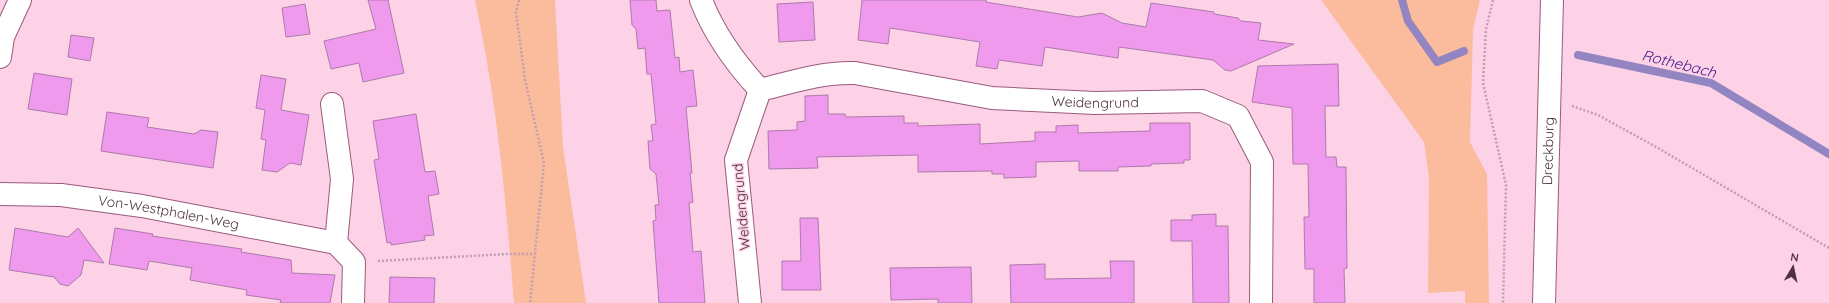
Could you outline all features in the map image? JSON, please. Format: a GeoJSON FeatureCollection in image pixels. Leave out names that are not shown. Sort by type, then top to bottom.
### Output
{"type":"FeatureCollection","features":[{"type":"Feature","properties":{"kind":"street"},"geometry":{"type":"LineString","coordinates":[[0,57],[3,37],[20,0]]}},
{"type":"Feature","properties":{"kind":"street"},"geometry":{"type":"LineString","coordinates":[[701,0],[737,65],[760,90]]}},
{"type":"Feature","properties":{"kind":"street","name":"Dreckburg"},"geometry":{"type":"LineString","coordinates":[[1544,303],[1552,0]]}},
{"type":"Feature","properties":{"kind":"street","name":"Weidengrund"},"geometry":{"type":"LineString","coordinates":[[750,303],[736,160],[760,90],[821,74],[855,73],[992,98],[1095,103],[1202,101],[1238,116],[1262,162],[1261,303]]}},
{"type":"Feature","properties":{"kind":"street"},"geometry":{"type":"LineString","coordinates":[[332,104],[342,179],[336,243],[354,262],[353,303]]}},
{"type":"Feature","properties":{"kind":"street","name":"Von-Westphalen-Weg"},"geometry":{"type":"LineString","coordinates":[[0,194],[61,195],[142,206],[336,243]]}},
{"type":"Feature","properties":{"kind":"path"},"geometry":{"type":"LineString","coordinates":[[519,0],[516,12],[525,80],[544,163],[530,303]]}},
{"type":"Feature","properties":{"kind":"path"},"geometry":{"type":"LineString","coordinates":[[1493,0],[1486,29],[1484,83],[1506,185],[1503,303]]}},
{"type":"Feature","properties":{"kind":"path"},"geometry":{"type":"LineString","coordinates":[[1549,98],[1605,118],[1829,248]]}},
{"type":"Feature","properties":{"kind":"path"},"geometry":{"type":"LineString","coordinates":[[354,262],[535,254]]}},
{"type":"Feature","properties":{"kind":"shaded area"},"geometry":{"type":"Polygon","coordinates":[[[475,0],[555,0],[563,147],[586,303],[514,303],[500,151],[483,38],[475,0]]]}},
{"type":"Feature","properties":{"kind":"shaded area"},"geometry":{"type":"Polygon","coordinates":[[[1321,0],[1480,0],[1473,30],[1470,142],[1487,174],[1489,303],[1465,303],[1465,291],[1428,293],[1429,178],[1424,142],[1321,0]]]}},
{"type":"Feature","properties":{"kind":"building"},"geometry":{"type":"Polygon","coordinates":[[[368,0],[388,0],[404,73],[363,82],[359,63],[331,69],[324,41],[376,29],[368,0]]]}},
{"type":"Feature","properties":{"kind":"building"},"geometry":{"type":"Polygon","coordinates":[[[630,0],[656,0],[657,11],[670,10],[675,58],[679,57],[680,72],[693,70],[697,106],[686,107],[693,202],[689,203],[693,252],[701,251],[705,303],[659,303],[653,221],[656,220],[655,205],[659,205],[656,174],[650,169],[648,141],[653,141],[651,125],[656,124],[651,74],[647,74],[645,48],[638,49],[636,29],[632,25],[630,0]]]}},
{"type":"Feature","properties":{"kind":"building"},"geometry":{"type":"Polygon","coordinates":[[[862,0],[986,0],[986,2],[1078,17],[1102,13],[1122,23],[1146,27],[1151,3],[1214,12],[1214,14],[1238,18],[1241,21],[1261,23],[1258,40],[1294,44],[1231,71],[1225,70],[1213,60],[1119,47],[1118,58],[1045,47],[1042,66],[999,60],[997,69],[976,66],[980,42],[890,28],[888,44],[858,40],[862,0]]]}},
{"type":"Feature","properties":{"kind":"building"},"geometry":{"type":"Polygon","coordinates":[[[813,2],[815,40],[779,42],[777,4],[813,2]]]}},
{"type":"Feature","properties":{"kind":"building"},"geometry":{"type":"Polygon","coordinates":[[[305,4],[310,34],[286,37],[282,8],[305,4]]]}},
{"type":"Feature","properties":{"kind":"building"},"geometry":{"type":"Polygon","coordinates":[[[71,35],[94,38],[90,61],[68,57],[71,35]]]}},
{"type":"Feature","properties":{"kind":"building"},"geometry":{"type":"Polygon","coordinates":[[[1338,64],[1339,106],[1325,106],[1326,157],[1336,157],[1337,167],[1346,167],[1347,268],[1344,269],[1345,303],[1314,303],[1314,269],[1305,269],[1304,217],[1309,217],[1308,164],[1293,164],[1292,108],[1252,102],[1258,66],[1338,64]]]}},
{"type":"Feature","properties":{"kind":"building"},"geometry":{"type":"Polygon","coordinates":[[[34,73],[72,79],[67,115],[28,109],[34,73]]]}},
{"type":"Feature","properties":{"kind":"building"},"geometry":{"type":"Polygon","coordinates":[[[261,75],[286,79],[281,110],[309,115],[301,165],[290,163],[277,172],[262,170],[266,140],[261,139],[265,110],[256,108],[261,75]]]}},
{"type":"Feature","properties":{"kind":"building"},"geometry":{"type":"Polygon","coordinates":[[[828,95],[828,114],[845,114],[846,117],[904,116],[904,123],[918,123],[918,126],[980,124],[980,144],[1035,141],[1035,132],[1056,132],[1056,126],[1078,125],[1078,133],[1150,131],[1150,123],[1190,123],[1190,160],[1184,160],[1184,163],[1118,167],[1118,171],[1079,171],[1079,161],[1036,162],[1036,177],[1004,178],[1004,174],[992,174],[992,171],[918,172],[918,155],[817,157],[818,168],[769,169],[768,131],[797,130],[797,122],[805,121],[805,96],[828,95]]]}},
{"type":"Feature","properties":{"kind":"building"},"geometry":{"type":"Polygon","coordinates":[[[107,112],[149,118],[147,127],[194,134],[201,130],[218,132],[213,168],[101,151],[107,112]]]}},
{"type":"Feature","properties":{"kind":"building"},"geometry":{"type":"Polygon","coordinates":[[[416,114],[425,172],[435,171],[439,194],[428,196],[434,235],[424,236],[425,240],[391,245],[391,242],[387,243],[374,160],[379,159],[373,121],[416,114]]]}},
{"type":"Feature","properties":{"kind":"building"},"geometry":{"type":"Polygon","coordinates":[[[1216,214],[1216,226],[1228,226],[1229,303],[1193,303],[1192,241],[1171,241],[1171,220],[1192,220],[1192,215],[1216,214]]]}},
{"type":"Feature","properties":{"kind":"building"},"geometry":{"type":"Polygon","coordinates":[[[800,218],[818,218],[821,290],[782,290],[782,261],[801,261],[800,218]]]}},
{"type":"Feature","properties":{"kind":"building"},"geometry":{"type":"Polygon","coordinates":[[[15,228],[68,237],[78,228],[104,263],[84,260],[81,275],[68,286],[60,284],[54,277],[9,270],[15,228]]]}},
{"type":"Feature","properties":{"kind":"building"},"geometry":{"type":"Polygon","coordinates":[[[115,228],[153,234],[152,236],[242,249],[241,252],[291,260],[292,273],[335,275],[330,303],[280,303],[281,300],[246,295],[247,290],[190,280],[192,268],[149,261],[147,270],[109,264],[115,228]]]}},
{"type":"Feature","properties":{"kind":"building"},"geometry":{"type":"Polygon","coordinates":[[[1110,261],[1134,261],[1134,303],[1011,303],[1010,265],[1045,264],[1045,279],[1111,278],[1110,261]]]}},
{"type":"Feature","properties":{"kind":"building"},"geometry":{"type":"Polygon","coordinates":[[[971,267],[972,303],[938,303],[938,299],[891,300],[890,268],[971,267]]]}},
{"type":"Feature","properties":{"kind":"building"},"geometry":{"type":"Polygon","coordinates":[[[390,277],[435,278],[434,303],[389,303],[390,277]]]}},
{"type":"Feature","properties":{"kind":"waterway","name":"Rothebach"},"geometry":{"type":"LineString","coordinates":[[1402,0],[1408,21],[1437,62],[1464,51]]}},
{"type":"Feature","properties":{"kind":"waterway","name":"Rothebach"},"geometry":{"type":"LineString","coordinates":[[1578,55],[1711,83],[1829,154]]}}]}
